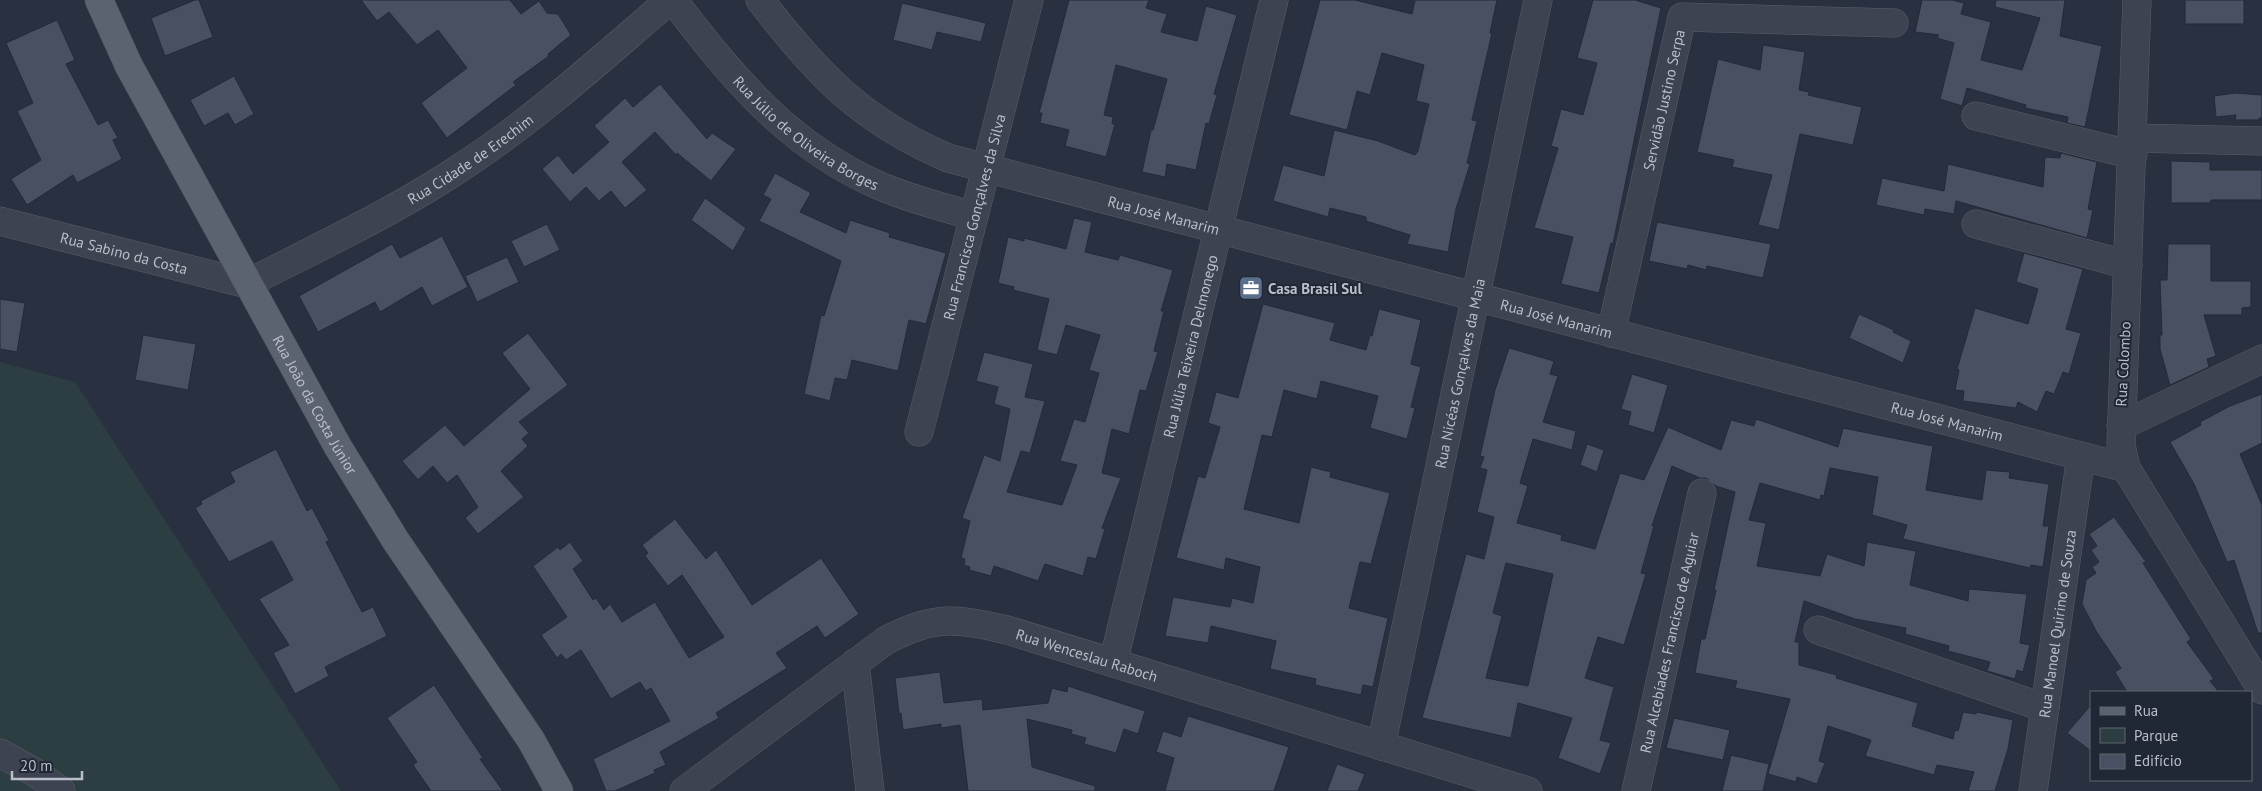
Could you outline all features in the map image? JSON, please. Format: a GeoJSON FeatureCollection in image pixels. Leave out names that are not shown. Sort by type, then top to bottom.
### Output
{"type":"FeatureCollection","features":[{"type":"Feature","properties":{"kind":"main road","name":"Rua João da Costa Júnior"},"geometry":{"type":"LineString","coordinates":[[99,0],[129,66],[246,284],[368,498],[531,740],[560,791]]}},
{"type":"Feature","properties":{"kind":"street","name":"Rua Cidade de Erechim"},"geometry":{"type":"LineString","coordinates":[[246,284],[416,195],[467,164],[555,97],[672,0]]}},
{"type":"Feature","properties":{"kind":"street","name":"Rua Júlio de Oliveira Borges"},"geometry":{"type":"LineString","coordinates":[[672,0],[734,75],[777,121],[798,139],[839,166],[880,186],[974,216]]}},
{"type":"Feature","properties":{"kind":"street","name":"Rua Francisca Gonçalves da Silva"},"geometry":{"type":"LineString","coordinates":[[919,432],[1029,0]]}},
{"type":"Feature","properties":{"kind":"street","name":"Rua Júlia Teixeira Delmonego"},"geometry":{"type":"LineString","coordinates":[[1113,663],[1274,0]]}},
{"type":"Feature","properties":{"kind":"street","name":"Rua Nicéas Gonçalves da Maia"},"geometry":{"type":"LineString","coordinates":[[1381,746],[1538,0]]}},
{"type":"Feature","properties":{"kind":"street"},"geometry":{"type":"LineString","coordinates":[[765,2],[814,68],[877,122],[917,145],[948,158],[986,169]]}},
{"type":"Feature","properties":{"kind":"street","name":"Rua Colombo"},"geometry":{"type":"LineString","coordinates":[[2140,7],[2121,426],[2126,468],[2262,690]]}},
{"type":"Feature","properties":{"kind":"street","name":"Servidão Justino Serpa"},"geometry":{"type":"LineString","coordinates":[[1611,333],[1682,16],[1894,23]]}},
{"type":"Feature","properties":{"kind":"street"},"geometry":{"type":"LineString","coordinates":[[1976,116],[2133,147],[2262,141]]}},
{"type":"Feature","properties":{"kind":"street","name":"Rua José Manarim"},"geometry":{"type":"LineString","coordinates":[[986,169],[2126,468]]}},
{"type":"Feature","properties":{"kind":"street","name":"Rua Sabino da Costa"},"geometry":{"type":"LineString","coordinates":[[0,221],[246,284]]}},
{"type":"Feature","properties":{"kind":"street"},"geometry":{"type":"LineString","coordinates":[[1976,224],[2128,264]]}},
{"type":"Feature","properties":{"kind":"street"},"geometry":{"type":"LineString","coordinates":[[2121,426],[2262,359]]}},
{"type":"Feature","properties":{"kind":"street","name":"Rua Manoel Quirino de Souza"},"geometry":{"type":"LineString","coordinates":[[2033,791],[2081,456]]}},
{"type":"Feature","properties":{"kind":"street","name":"Rua Alcebíades Francisco de Aguiar"},"geometry":{"type":"LineString","coordinates":[[1636,791],[1702,493]]}},
{"type":"Feature","properties":{"kind":"street","name":"Rua Wenceslau Raboch"},"geometry":{"type":"LineString","coordinates":[[684,791],[885,641],[909,628],[932,622],[953,620],[1007,630],[1528,791]]}},
{"type":"Feature","properties":{"kind":"street"},"geometry":{"type":"LineString","coordinates":[[1818,630],[2045,708]]}},
{"type":"Feature","properties":{"kind":"street"},"geometry":{"type":"LineString","coordinates":[[855,663],[870,791]]}},
{"type":"Feature","properties":{"kind":"street"},"geometry":{"type":"LineString","coordinates":[[0,753],[36,773],[61,791]]}},
{"type":"Feature","properties":{"kind":"green space"},"geometry":{"type":"Polygon","coordinates":[[[0,362],[75,382],[341,791],[0,791],[0,362]]]}},
{"type":"Feature","properties":{"kind":"building"},"geometry":{"type":"Polygon","coordinates":[[[199,0],[213,37],[165,56],[151,18],[199,0]]]}},
{"type":"Feature","properties":{"kind":"building"},"geometry":{"type":"Polygon","coordinates":[[[361,0],[510,0],[521,14],[539,1],[547,13],[558,14],[571,35],[548,54],[549,56],[513,82],[516,85],[447,138],[421,103],[467,68],[438,30],[417,45],[389,12],[377,21],[361,0]]]}},
{"type":"Feature","properties":{"kind":"building"},"geometry":{"type":"Polygon","coordinates":[[[1069,0],[1149,0],[1146,8],[1167,14],[1161,32],[1197,41],[1206,6],[1237,15],[1214,94],[1217,95],[1209,124],[1206,123],[1196,170],[1167,164],[1165,177],[1142,172],[1151,130],[1153,130],[1167,79],[1116,65],[1104,115],[1113,117],[1112,124],[1115,124],[1106,157],[1065,146],[1069,130],[1040,123],[1042,113],[1039,113],[1069,0]]]}},
{"type":"Feature","properties":{"kind":"building"},"geometry":{"type":"Polygon","coordinates":[[[1320,0],[1355,0],[1412,14],[1415,0],[1497,0],[1490,33],[1492,33],[1472,120],[1477,121],[1467,163],[1470,164],[1456,209],[1448,252],[1407,244],[1410,235],[1366,221],[1366,217],[1330,208],[1328,217],[1273,201],[1283,165],[1324,176],[1334,130],[1378,141],[1415,155],[1418,151],[1429,104],[1416,101],[1424,65],[1382,53],[1370,95],[1357,91],[1347,130],[1289,115],[1320,0]]]}},
{"type":"Feature","properties":{"kind":"building"},"geometry":{"type":"Polygon","coordinates":[[[1593,0],[1635,0],[1661,8],[1613,244],[1611,243],[1599,293],[1561,284],[1573,237],[1534,228],[1558,148],[1551,146],[1561,109],[1583,115],[1597,63],[1577,58],[1593,0]]]}},
{"type":"Feature","properties":{"kind":"building"},"geometry":{"type":"Polygon","coordinates":[[[1922,0],[1952,0],[1964,3],[1961,14],[1991,22],[1981,60],[2022,70],[2040,18],[1995,7],[1996,0],[2065,0],[2060,36],[2102,46],[2085,127],[2067,123],[2068,117],[2025,108],[2026,105],[1967,88],[1962,106],[1940,99],[1954,43],[1937,38],[1939,35],[1915,32],[1922,0]]]}},
{"type":"Feature","properties":{"kind":"building"},"geometry":{"type":"Polygon","coordinates":[[[2185,0],[2244,0],[2244,24],[2185,24],[2185,0]]]}},
{"type":"Feature","properties":{"kind":"building"},"geometry":{"type":"Polygon","coordinates":[[[902,3],[986,23],[981,42],[937,32],[932,50],[893,40],[902,3]]]}},
{"type":"Feature","properties":{"kind":"building"},"geometry":{"type":"Polygon","coordinates":[[[57,20],[75,60],[66,64],[98,125],[108,120],[118,138],[113,140],[122,159],[77,183],[73,175],[27,205],[11,179],[41,160],[17,111],[33,103],[6,43],[57,20]]]}},
{"type":"Feature","properties":{"kind":"building"},"geometry":{"type":"Polygon","coordinates":[[[1763,45],[1805,52],[1799,90],[1809,92],[1808,95],[1862,107],[1853,145],[1800,134],[1779,230],[1758,225],[1772,175],[1732,167],[1734,160],[1697,152],[1718,59],[1760,70],[1763,45]]]}},
{"type":"Feature","properties":{"kind":"building"},"geometry":{"type":"Polygon","coordinates":[[[234,76],[254,114],[235,125],[228,113],[204,126],[190,100],[234,76]]]}},
{"type":"Feature","properties":{"kind":"building"},"geometry":{"type":"Polygon","coordinates":[[[660,84],[707,139],[712,133],[736,149],[711,181],[677,153],[676,155],[655,132],[622,162],[647,190],[625,208],[611,191],[599,201],[586,187],[570,202],[542,169],[558,155],[573,174],[609,142],[594,126],[625,98],[633,107],[660,84]]]}},
{"type":"Feature","properties":{"kind":"building"},"geometry":{"type":"Polygon","coordinates":[[[2235,93],[2262,95],[2262,118],[2259,118],[2259,120],[2235,120],[2236,115],[2216,117],[2214,96],[2235,93]]]}},
{"type":"Feature","properties":{"kind":"building"},"geometry":{"type":"Polygon","coordinates":[[[2061,153],[2097,162],[2088,209],[2093,210],[2087,238],[1956,201],[1954,214],[1925,209],[1924,215],[1876,205],[1882,178],[1944,191],[1948,164],[2043,187],[2045,157],[2060,158],[2061,153]]]}},
{"type":"Feature","properties":{"kind":"building"},"geometry":{"type":"Polygon","coordinates":[[[2171,161],[2210,162],[2210,170],[2262,170],[2262,200],[2211,200],[2210,203],[2171,203],[2171,161]]]}},
{"type":"Feature","properties":{"kind":"building"},"geometry":{"type":"Polygon","coordinates":[[[775,173],[811,193],[800,212],[846,233],[850,220],[890,233],[889,237],[946,253],[926,324],[909,320],[898,371],[852,360],[847,380],[835,378],[830,401],[804,394],[821,315],[824,316],[841,261],[759,221],[771,199],[763,195],[775,173]]]}},
{"type":"Feature","properties":{"kind":"building"},"geometry":{"type":"Polygon","coordinates":[[[705,198],[746,228],[733,251],[691,220],[705,198]]]}},
{"type":"Feature","properties":{"kind":"building"},"geometry":{"type":"Polygon","coordinates":[[[1074,218],[1092,222],[1085,252],[1118,260],[1120,255],[1173,270],[1161,311],[1164,311],[1154,351],[1158,352],[1146,391],[1140,390],[1129,434],[1112,429],[1102,473],[1121,478],[1102,528],[1105,529],[1096,559],[1088,557],[1083,576],[1045,564],[1038,581],[994,566],[991,576],[969,570],[970,567],[964,565],[965,559],[961,558],[970,521],[962,518],[984,455],[1000,461],[1010,409],[994,404],[998,387],[976,381],[984,352],[1033,364],[1025,397],[1045,401],[1030,453],[1021,451],[1007,492],[1062,505],[1077,465],[1060,461],[1074,419],[1085,422],[1099,373],[1089,370],[1100,335],[1066,325],[1057,355],[1037,350],[1049,299],[1013,290],[1014,287],[998,283],[1008,237],[1024,241],[1024,238],[1066,249],[1074,218]]]}},
{"type":"Feature","properties":{"kind":"building"},"geometry":{"type":"Polygon","coordinates":[[[1657,222],[1771,244],[1763,278],[1707,266],[1706,270],[1688,265],[1687,269],[1649,261],[1657,222]]]}},
{"type":"Feature","properties":{"kind":"building"},"geometry":{"type":"Polygon","coordinates":[[[547,224],[560,250],[524,267],[511,241],[547,224]]]}},
{"type":"Feature","properties":{"kind":"building"},"geometry":{"type":"Polygon","coordinates":[[[442,236],[468,287],[432,306],[422,287],[380,312],[375,302],[318,332],[299,296],[392,244],[400,258],[442,236]]]}},
{"type":"Feature","properties":{"kind":"building"},"geometry":{"type":"Polygon","coordinates":[[[2168,244],[2211,244],[2211,281],[2251,281],[2251,307],[2242,308],[2242,315],[2204,315],[2216,356],[2207,359],[2209,367],[2170,385],[2160,349],[2160,335],[2162,335],[2160,280],[2167,280],[2168,244]]]}},
{"type":"Feature","properties":{"kind":"building"},"geometry":{"type":"Polygon","coordinates":[[[2024,253],[2083,269],[2066,329],[2081,333],[2069,374],[2063,372],[2054,394],[2046,391],[2037,412],[2018,402],[2016,408],[1963,401],[1964,391],[1955,390],[1959,370],[1957,369],[1975,308],[2028,324],[2038,289],[2016,282],[2024,253]]]}},
{"type":"Feature","properties":{"kind":"building"},"geometry":{"type":"Polygon","coordinates":[[[507,257],[519,282],[477,302],[465,276],[507,257]]]}},
{"type":"Feature","properties":{"kind":"building"},"geometry":{"type":"Polygon","coordinates":[[[0,299],[25,303],[17,352],[0,349],[0,299]]]}},
{"type":"Feature","properties":{"kind":"building"},"geometry":{"type":"Polygon","coordinates":[[[1263,304],[1335,323],[1330,340],[1366,350],[1379,309],[1421,320],[1411,364],[1421,367],[1411,407],[1415,408],[1407,439],[1370,428],[1378,396],[1321,381],[1317,399],[1284,390],[1272,437],[1262,435],[1244,509],[1299,523],[1311,467],[1331,472],[1330,477],[1390,493],[1371,564],[1360,562],[1349,608],[1388,618],[1373,687],[1363,685],[1361,695],[1315,685],[1316,679],[1270,669],[1276,641],[1211,626],[1208,643],[1165,636],[1173,597],[1230,607],[1232,598],[1253,603],[1260,567],[1226,558],[1224,570],[1176,558],[1198,476],[1205,478],[1220,427],[1208,423],[1216,392],[1238,398],[1263,304]]]}},
{"type":"Feature","properties":{"kind":"building"},"geometry":{"type":"Polygon","coordinates":[[[1859,314],[1894,330],[1893,332],[1911,341],[1903,363],[1849,338],[1859,314]]]}},
{"type":"Feature","properties":{"kind":"building"},"geometry":{"type":"Polygon","coordinates":[[[528,333],[568,385],[519,422],[529,433],[522,439],[528,446],[501,471],[524,497],[478,534],[465,518],[478,507],[457,475],[447,483],[433,466],[418,480],[402,461],[445,425],[464,446],[530,389],[502,353],[528,333]]]}},
{"type":"Feature","properties":{"kind":"building"},"geometry":{"type":"Polygon","coordinates":[[[143,335],[196,344],[188,390],[135,380],[143,335]]]}},
{"type":"Feature","properties":{"kind":"building"},"geometry":{"type":"Polygon","coordinates":[[[1509,348],[1554,361],[1550,374],[1558,376],[1543,422],[1576,431],[1572,450],[1533,439],[1520,483],[1528,486],[1517,523],[1562,535],[1561,540],[1595,549],[1620,473],[1644,480],[1668,427],[1721,450],[1731,420],[1754,426],[1756,419],[1838,447],[1843,428],[1933,446],[1926,490],[1982,500],[1986,470],[2010,472],[2009,478],[2049,484],[2043,526],[2049,526],[2043,567],[2031,565],[2030,568],[1903,539],[1907,525],[1872,515],[1878,477],[1830,468],[1824,496],[1821,495],[1820,500],[1760,483],[1749,520],[1766,523],[1757,566],[1820,576],[1827,554],[1864,566],[1867,542],[1916,551],[1910,585],[1968,601],[1969,589],[2027,594],[2020,643],[2030,645],[2023,672],[2017,670],[2015,679],[1987,671],[1990,662],[1948,651],[1949,646],[1905,634],[1906,628],[1855,619],[1804,601],[1795,642],[1799,642],[1799,665],[1837,675],[1836,678],[1918,703],[1912,726],[1953,739],[1955,730],[1958,731],[1963,712],[1976,714],[1977,712],[2013,720],[2008,749],[1995,791],[1968,791],[1974,772],[1937,765],[1934,775],[1865,756],[1871,740],[1828,726],[1819,761],[1825,763],[1817,784],[1797,777],[1796,782],[1768,774],[1790,699],[1735,688],[1737,681],[1695,673],[1701,639],[1705,639],[1716,590],[1714,590],[1735,492],[1716,486],[1706,478],[1700,478],[1672,466],[1652,526],[1654,526],[1641,573],[1646,574],[1624,645],[1598,637],[1585,678],[1614,687],[1600,740],[1611,743],[1600,774],[1558,758],[1572,718],[1518,703],[1511,738],[1422,718],[1466,554],[1484,559],[1494,517],[1477,512],[1487,470],[1480,468],[1484,457],[1480,456],[1495,390],[1509,348]],[[1506,563],[1493,613],[1502,616],[1486,678],[1528,686],[1553,574],[1506,563]]]}},
{"type":"Feature","properties":{"kind":"building"},"geometry":{"type":"Polygon","coordinates":[[[1632,374],[1668,385],[1654,433],[1628,425],[1631,412],[1621,409],[1632,374]]]}},
{"type":"Feature","properties":{"kind":"building"},"geometry":{"type":"Polygon","coordinates":[[[2262,394],[2262,443],[2240,454],[2262,505],[2262,633],[2258,633],[2234,560],[2227,562],[2194,484],[2170,442],[2201,425],[2200,422],[2230,406],[2262,394]]]}},
{"type":"Feature","properties":{"kind":"building"},"geometry":{"type":"Polygon","coordinates":[[[1587,444],[1604,450],[1597,472],[1580,465],[1587,444]]]}},
{"type":"Feature","properties":{"kind":"building"},"geometry":{"type":"Polygon","coordinates":[[[276,449],[307,511],[312,508],[329,540],[326,542],[362,612],[373,607],[387,636],[325,667],[329,676],[295,694],[273,653],[289,645],[259,599],[293,580],[272,541],[229,562],[195,508],[202,504],[201,501],[235,482],[230,472],[276,449]]]}},
{"type":"Feature","properties":{"kind":"building"},"geometry":{"type":"Polygon","coordinates":[[[2114,517],[2146,562],[2143,563],[2191,639],[2187,642],[2214,679],[2210,681],[2218,691],[2126,691],[2115,672],[2121,668],[2096,631],[2082,604],[2086,580],[2096,573],[2092,567],[2099,562],[2091,550],[2097,546],[2089,534],[2114,517]]]}},
{"type":"Feature","properties":{"kind":"building"},"geometry":{"type":"Polygon","coordinates":[[[675,519],[706,559],[716,550],[752,605],[821,558],[859,614],[825,638],[817,626],[776,653],[787,668],[716,713],[719,718],[660,752],[666,765],[654,770],[655,773],[615,791],[606,791],[593,759],[670,721],[651,688],[646,691],[640,682],[611,699],[581,650],[566,660],[561,654],[557,658],[541,635],[567,617],[533,566],[558,547],[560,550],[570,542],[583,561],[573,569],[593,600],[596,598],[604,610],[610,604],[622,622],[655,602],[689,658],[724,637],[682,575],[668,586],[645,556],[648,553],[642,545],[675,519]]]}},
{"type":"Feature","properties":{"kind":"building"},"geometry":{"type":"Polygon","coordinates":[[[940,672],[944,703],[982,699],[983,710],[1048,703],[1052,688],[1067,692],[1068,686],[1145,711],[1138,734],[1124,729],[1116,753],[1084,744],[1086,738],[1071,734],[1072,730],[1027,719],[1032,767],[1095,786],[1095,791],[968,791],[960,725],[941,728],[941,724],[903,730],[901,713],[899,714],[895,678],[940,672]]]}},
{"type":"Feature","properties":{"kind":"building"},"geometry":{"type":"Polygon","coordinates":[[[434,685],[483,758],[480,759],[503,791],[431,791],[413,765],[417,762],[387,718],[434,685]]]}},
{"type":"Feature","properties":{"kind":"building"},"geometry":{"type":"Polygon","coordinates":[[[2090,706],[2090,750],[2067,733],[2090,706]]]}},
{"type":"Feature","properties":{"kind":"building"},"geometry":{"type":"Polygon","coordinates":[[[1188,716],[1289,747],[1274,791],[1165,791],[1174,758],[1156,752],[1163,731],[1181,737],[1188,716]]]}},
{"type":"Feature","properties":{"kind":"building"},"geometry":{"type":"Polygon","coordinates":[[[1674,718],[1730,730],[1723,760],[1666,748],[1674,718]]]}},
{"type":"Feature","properties":{"kind":"building"},"geometry":{"type":"Polygon","coordinates":[[[1731,755],[1769,764],[1763,791],[1722,791],[1731,755]]]}},
{"type":"Feature","properties":{"kind":"building"},"geometry":{"type":"Polygon","coordinates":[[[1337,764],[1365,774],[1358,791],[1327,791],[1337,764]]]}},
{"type":"Feature","properties":{"kind":"place","name":"Casa Brasil Sul"},"geometry":{"type":"Point","coordinates":[1251,288]}}]}
